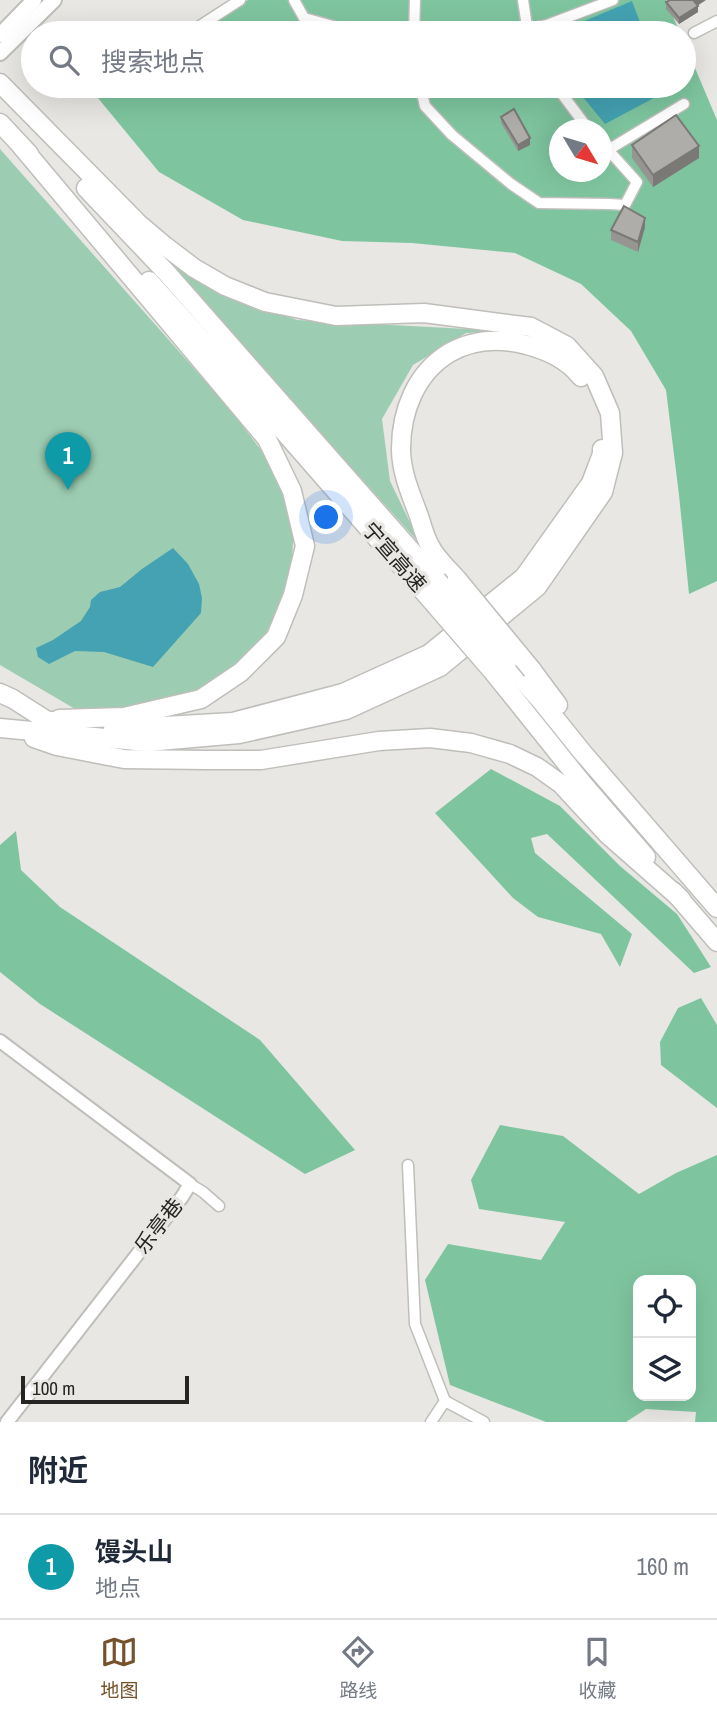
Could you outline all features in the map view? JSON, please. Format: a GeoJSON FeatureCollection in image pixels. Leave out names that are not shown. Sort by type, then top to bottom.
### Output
{"type":"FeatureCollection","features":[{"type":"Feature","properties":{"kind":"highway"},"geometry":{"type":"LineString","coordinates":[[0,83],[18,107],[139,224],[174,254],[225,286],[265,302],[336,316],[424,313],[531,327],[567,346],[594,376],[605,400],[610,412],[613,453],[603,492],[537,587],[440,667],[346,710],[239,734],[147,742],[7,730]]}},
{"type":"Feature","properties":{"kind":"highway","name":"宁宣高速"},"geometry":{"type":"LineString","coordinates":[[0,96],[18,107],[166,272],[500,668],[583,783],[717,942]]}},
{"type":"Feature","properties":{"kind":"highway","name":"宁宣高速"},"geometry":{"type":"LineString","coordinates":[[0,124],[101,229],[431,586]]}},
{"type":"Feature","properties":{"kind":"highway"},"geometry":{"type":"LineString","coordinates":[[22,147],[267,439],[292,491],[305,546],[293,595],[276,637],[241,671],[201,699],[124,717],[46,720]]}},
{"type":"Feature","properties":{"kind":"highway"},"geometry":{"type":"LineString","coordinates":[[0,693],[46,720],[92,729],[233,722],[343,693],[429,654],[524,577],[591,483],[601,454],[602,423],[593,393],[574,368],[548,351],[519,343],[490,340],[462,346],[437,360],[418,382],[405,415],[401,450],[407,485],[430,547],[457,579],[532,670],[656,837]]}},
{"type":"Feature","properties":{"kind":"highway","name":"宁宣高速"},"geometry":{"type":"LineString","coordinates":[[500,668],[542,702],[717,908]]}},
{"type":"Feature","properties":{"kind":"highway"},"geometry":{"type":"LineString","coordinates":[[7,730],[57,746],[124,759],[261,760],[379,741],[430,738],[471,743],[510,754],[537,767],[561,784],[607,834],[681,899]]}},
{"type":"Feature","properties":{"kind":"main road"},"geometry":{"type":"LineString","coordinates":[[0,35],[34,0]]}},
{"type":"Feature","properties":{"kind":"main road"},"geometry":{"type":"LineString","coordinates":[[33,21],[54,0]]}},
{"type":"Feature","properties":{"kind":"main road"},"geometry":{"type":"LineString","coordinates":[[0,53],[21,32]]}},
{"type":"Feature","properties":{"kind":"street"},"geometry":{"type":"LineString","coordinates":[[208,21],[240,0]]}},
{"type":"Feature","properties":{"kind":"street"},"geometry":{"type":"LineString","coordinates":[[294,0],[304,18],[315,21]]}},
{"type":"Feature","properties":{"kind":"street"},"geometry":{"type":"LineString","coordinates":[[414,21],[415,0]]}},
{"type":"Feature","properties":{"kind":"street"},"geometry":{"type":"LineString","coordinates":[[523,0],[526,21]]}},
{"type":"Feature","properties":{"kind":"street"},"geometry":{"type":"LineString","coordinates":[[558,21],[613,0]]}},
{"type":"Feature","properties":{"kind":"street"},"geometry":{"type":"LineString","coordinates":[[696,32],[717,22]]}},
{"type":"Feature","properties":{"kind":"street"},"geometry":{"type":"LineString","coordinates":[[423,98],[425,106],[452,135],[511,184],[539,203],[625,205],[637,182],[612,154]]}},
{"type":"Feature","properties":{"kind":"street"},"geometry":{"type":"LineString","coordinates":[[565,98],[581,119]]}},
{"type":"Feature","properties":{"kind":"street"},"geometry":{"type":"LineString","coordinates":[[612,142],[684,104]]}},
{"type":"Feature","properties":{"kind":"street","name":"乐亭巷"},"geometry":{"type":"LineString","coordinates":[[0,1041],[190,1184],[182,1198],[7,1422]]}},
{"type":"Feature","properties":{"kind":"street"},"geometry":{"type":"LineString","coordinates":[[408,1165],[415,1324],[445,1401],[484,1422]]}},
{"type":"Feature","properties":{"kind":"street"},"geometry":{"type":"LineString","coordinates":[[190,1184],[219,1206]]}},
{"type":"Feature","properties":{"kind":"street"},"geometry":{"type":"LineString","coordinates":[[430,1422],[445,1401]]}},
{"type":"Feature","properties":{"kind":"green space"},"geometry":{"type":"Polygon","coordinates":[[[248,0],[666,0],[675,21],[212,21],[248,0]]]}},
{"type":"Feature","properties":{"kind":"green space"},"geometry":{"type":"Polygon","coordinates":[[[696,70],[717,120],[717,581],[689,594],[666,390],[631,331],[581,284],[515,253],[412,243],[342,241],[243,220],[159,172],[98,98],[696,98],[696,70]]]}},
{"type":"Feature","properties":{"kind":"green space"},"geometry":{"type":"Polygon","coordinates":[[[0,149],[229,408],[261,450],[283,491],[294,522],[292,561],[285,597],[264,637],[235,667],[188,696],[137,708],[82,713],[0,665],[0,149]]]}},
{"type":"Feature","properties":{"kind":"green space"},"geometry":{"type":"Polygon","coordinates":[[[167,262],[231,297],[297,320],[505,331],[466,333],[413,365],[382,419],[390,481],[421,545],[167,262]]]}},
{"type":"Feature","properties":{"kind":"green space"},"geometry":{"type":"Polygon","coordinates":[[[491,769],[560,806],[620,866],[677,914],[711,967],[694,973],[547,834],[531,838],[535,853],[632,934],[620,967],[601,934],[538,917],[513,898],[435,813],[491,769]]]}},
{"type":"Feature","properties":{"kind":"green space"},"geometry":{"type":"Polygon","coordinates":[[[16,831],[21,870],[60,907],[260,1040],[355,1150],[305,1174],[40,1004],[0,972],[0,845],[16,831]]]}},
{"type":"Feature","properties":{"kind":"green space"},"geometry":{"type":"Polygon","coordinates":[[[701,998],[717,1025],[717,1108],[661,1065],[660,1042],[678,1008],[701,998]]]}},
{"type":"Feature","properties":{"kind":"green space"},"geometry":{"type":"Polygon","coordinates":[[[500,1125],[563,1136],[639,1194],[676,1173],[717,1155],[717,1422],[695,1422],[696,1412],[646,1409],[626,1422],[546,1422],[450,1385],[425,1280],[448,1244],[541,1260],[565,1222],[479,1209],[471,1180],[500,1125]]]}},
{"type":"Feature","properties":{"kind":"water"},"geometry":{"type":"Polygon","coordinates":[[[632,1],[640,21],[584,21],[632,1]]]}},
{"type":"Feature","properties":{"kind":"water"},"geometry":{"type":"Polygon","coordinates":[[[584,98],[654,98],[612,120],[601,119],[584,98]]]}},
{"type":"Feature","properties":{"kind":"water"},"geometry":{"type":"Polygon","coordinates":[[[173,548],[188,564],[199,584],[201,613],[153,667],[104,652],[75,651],[49,664],[38,657],[36,648],[81,621],[90,607],[91,600],[100,592],[120,587],[173,548]]]}},
{"type":"Feature","properties":{"kind":"building"},"geometry":{"type":"Polygon","coordinates":[[[696,0],[694,1],[698,6],[679,18],[666,2],[696,0]]]}},
{"type":"Feature","properties":{"kind":"building"},"geometry":{"type":"Polygon","coordinates":[[[514,109],[530,138],[518,145],[501,117],[514,109]]]}},
{"type":"Feature","properties":{"kind":"building"},"geometry":{"type":"Polygon","coordinates":[[[676,115],[699,146],[653,175],[632,145],[676,115]]]}},
{"type":"Feature","properties":{"kind":"building"},"geometry":{"type":"Polygon","coordinates":[[[624,206],[645,218],[638,242],[611,230],[624,206]]]}},
{"type":"Feature","properties":{"kind":"place","name":"馒头山"},"geometry":{"type":"Point","coordinates":[68,490]}}]}
